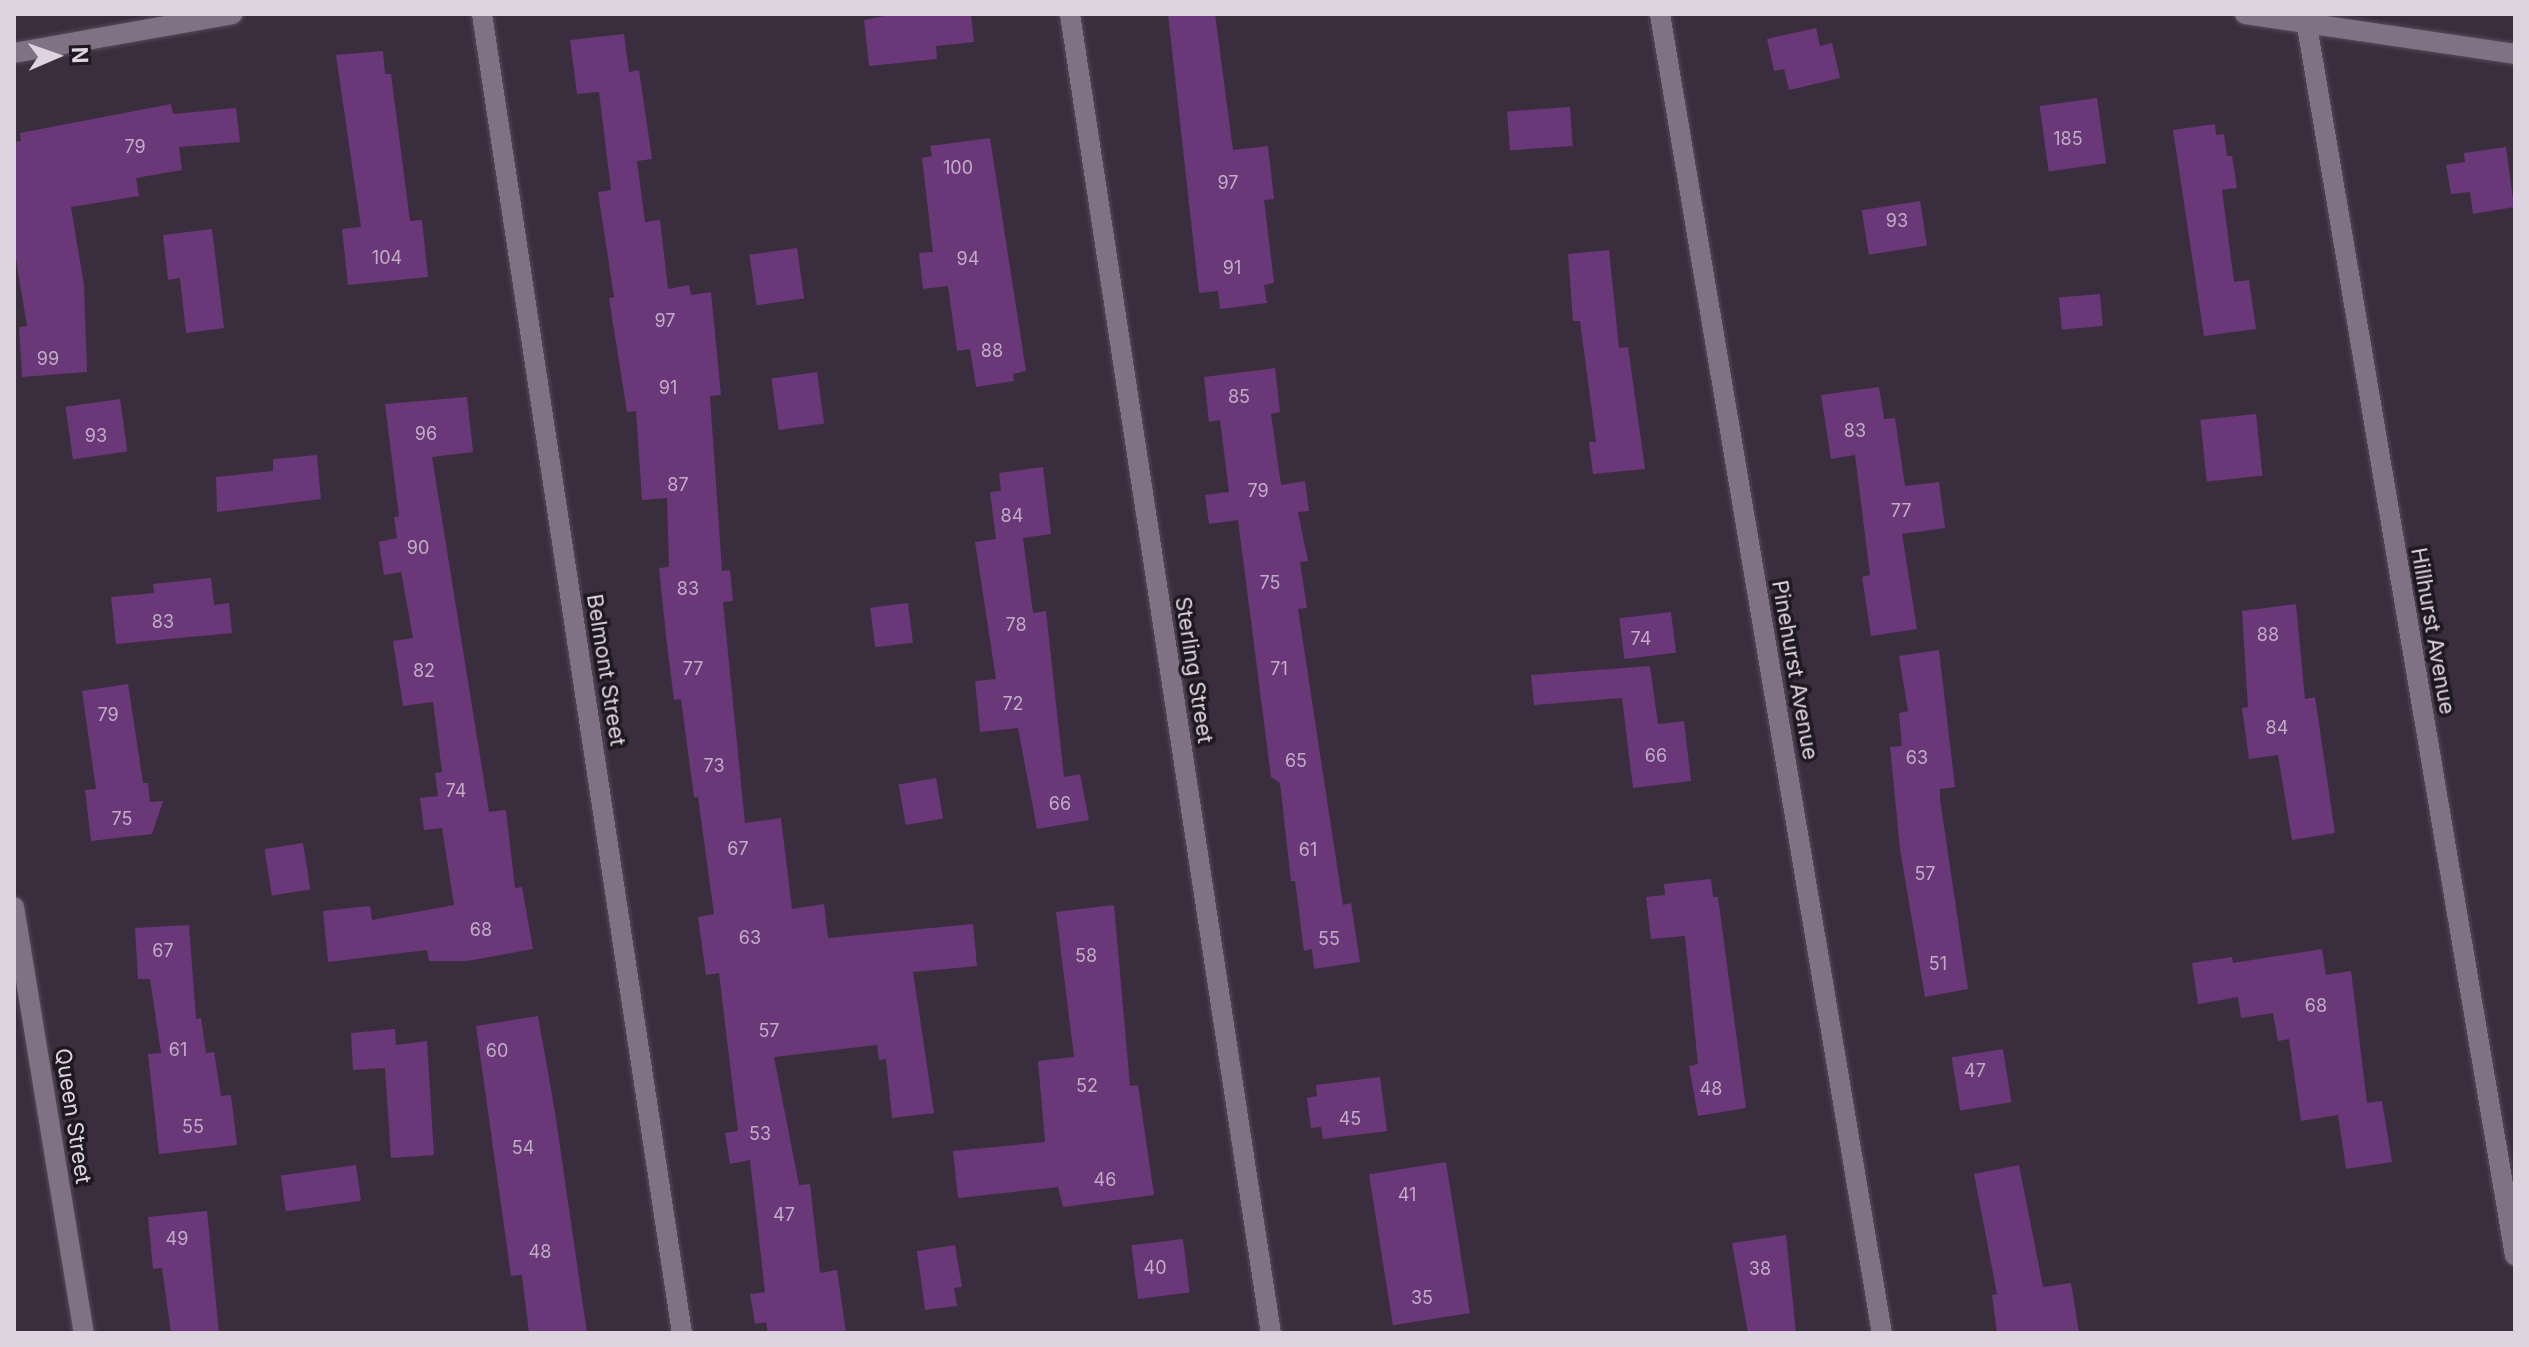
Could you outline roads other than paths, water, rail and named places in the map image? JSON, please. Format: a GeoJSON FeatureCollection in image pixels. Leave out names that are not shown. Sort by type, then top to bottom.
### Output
{"type":"FeatureCollection","features":[{"type":"Feature","properties":{"kind":"street"},"geometry":{"type":"LineString","coordinates":[[14,53],[233,14]]}},
{"type":"Feature","properties":{"kind":"street","name":"Belmont Street"},"geometry":{"type":"LineString","coordinates":[[482,14],[682,1333]]}},
{"type":"Feature","properties":{"kind":"street","name":"Sterling Street"},"geometry":{"type":"LineString","coordinates":[[1070,14],[1271,1333]]}},
{"type":"Feature","properties":{"kind":"street","name":"Pinehurst Avenue"},"geometry":{"type":"LineString","coordinates":[[1660,14],[1882,1333]]}},
{"type":"Feature","properties":{"kind":"street"},"geometry":{"type":"LineString","coordinates":[[2245,14],[2306,20],[2515,54]]}},
{"type":"Feature","properties":{"kind":"street","name":"Hillhurst Avenue"},"geometry":{"type":"LineString","coordinates":[[2306,20],[2515,1255]]}},
{"type":"Feature","properties":{"kind":"street","name":"Queen Street"},"geometry":{"type":"LineString","coordinates":[[14,907],[84,1333]]}}]}
